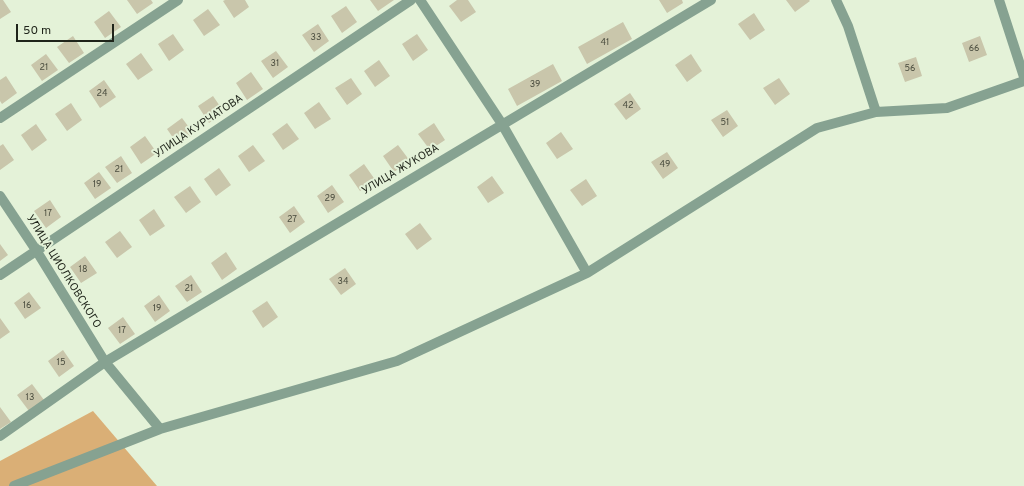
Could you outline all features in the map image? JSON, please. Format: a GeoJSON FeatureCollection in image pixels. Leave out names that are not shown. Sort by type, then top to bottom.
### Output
{"type":"FeatureCollection","features":[{"type":"Feature","properties":{"kind":"street"},"geometry":{"type":"LineString","coordinates":[[0,118],[178,0]]}},
{"type":"Feature","properties":{"kind":"street","name":"УЛИЦА КУРЧАТОВА"},"geometry":{"type":"LineString","coordinates":[[0,275],[411,0]]}},
{"type":"Feature","properties":{"kind":"street"},"geometry":{"type":"LineString","coordinates":[[420,0],[502,124],[587,273]]}},
{"type":"Feature","properties":{"kind":"street","name":"УЛИЦА ЖУКОВА"},"geometry":{"type":"LineString","coordinates":[[0,436],[105,362],[711,0]]}},
{"type":"Feature","properties":{"kind":"street"},"geometry":{"type":"LineString","coordinates":[[836,0],[848,26],[876,112]]}},
{"type":"Feature","properties":{"kind":"street"},"geometry":{"type":"LineString","coordinates":[[999,0],[1024,77]]}},
{"type":"Feature","properties":{"kind":"street"},"geometry":{"type":"LineString","coordinates":[[14,486],[160,428],[397,361],[587,273],[817,128],[876,112],[947,108],[1024,81]]}},
{"type":"Feature","properties":{"kind":"street","name":"УЛИЦА ЦИОЛКОВСКОГО"},"geometry":{"type":"LineString","coordinates":[[0,196],[36,250],[105,362],[160,428]]}},
{"type":"Feature","properties":{"kind":"shaded area"},"geometry":{"type":"Polygon","coordinates":[[[93,411],[157,486],[0,486],[0,461],[93,411]]]}},
{"type":"Feature","properties":{"kind":"building"},"geometry":{"type":"Polygon","coordinates":[[[0,0],[3,0],[11,12],[0,19],[0,0]]]}},
{"type":"Feature","properties":{"kind":"building"},"geometry":{"type":"Polygon","coordinates":[[[127,0],[151,0],[153,3],[137,14],[127,0]]]}},
{"type":"Feature","properties":{"kind":"building"},"geometry":{"type":"Polygon","coordinates":[[[245,0],[249,7],[234,18],[223,1],[245,0]]]}},
{"type":"Feature","properties":{"kind":"building"},"geometry":{"type":"Polygon","coordinates":[[[370,0],[394,0],[378,11],[370,0]]]}},
{"type":"Feature","properties":{"kind":"building"},"geometry":{"type":"Polygon","coordinates":[[[457,0],[468,0],[476,12],[461,22],[449,6],[457,0]]]}},
{"type":"Feature","properties":{"kind":"building"},"geometry":{"type":"Polygon","coordinates":[[[659,0],[682,0],[683,3],[667,13],[659,0]]]}},
{"type":"Feature","properties":{"kind":"building"},"geometry":{"type":"Polygon","coordinates":[[[786,0],[809,0],[810,1],[795,12],[786,0]]]}},
{"type":"Feature","properties":{"kind":"building"},"geometry":{"type":"Polygon","coordinates":[[[346,6],[357,22],[342,33],[331,16],[346,6]]]}},
{"type":"Feature","properties":{"kind":"building"},"geometry":{"type":"Polygon","coordinates":[[[208,9],[220,25],[204,36],[193,20],[208,9]]]}},
{"type":"Feature","properties":{"kind":"building"},"geometry":{"type":"Polygon","coordinates":[[[109,11],[121,27],[105,38],[94,22],[109,11]]]}},
{"type":"Feature","properties":{"kind":"building"},"geometry":{"type":"Polygon","coordinates":[[[754,13],[765,30],[750,40],[738,24],[754,13]]]}},
{"type":"Feature","properties":{"kind":"building"},"geometry":{"type":"Polygon","coordinates":[[[623,22],[632,39],[587,64],[578,47],[623,22]]]}},
{"type":"Feature","properties":{"kind":"building"},"geometry":{"type":"Polygon","coordinates":[[[318,24],[329,41],[314,52],[302,35],[318,24]]]}},
{"type":"Feature","properties":{"kind":"building"},"geometry":{"type":"Polygon","coordinates":[[[173,34],[184,50],[169,61],[158,44],[173,34]]]}},
{"type":"Feature","properties":{"kind":"building"},"geometry":{"type":"Polygon","coordinates":[[[417,34],[428,50],[413,61],[402,44],[417,34]]]}},
{"type":"Feature","properties":{"kind":"building"},"geometry":{"type":"Polygon","coordinates":[[[73,36],[84,53],[69,63],[57,47],[73,36]]]}},
{"type":"Feature","properties":{"kind":"building"},"geometry":{"type":"Polygon","coordinates":[[[980,36],[987,55],[969,62],[962,43],[980,36]]]}},
{"type":"Feature","properties":{"kind":"building"},"geometry":{"type":"Polygon","coordinates":[[[276,51],[288,67],[273,78],[261,61],[276,51]]]}},
{"type":"Feature","properties":{"kind":"building"},"geometry":{"type":"Polygon","coordinates":[[[141,53],[153,70],[138,80],[126,64],[141,53]]]}},
{"type":"Feature","properties":{"kind":"building"},"geometry":{"type":"Polygon","coordinates":[[[46,54],[58,70],[42,81],[31,65],[46,54]]]}},
{"type":"Feature","properties":{"kind":"building"},"geometry":{"type":"Polygon","coordinates":[[[691,54],[702,71],[687,82],[675,65],[691,54]]]}},
{"type":"Feature","properties":{"kind":"building"},"geometry":{"type":"Polygon","coordinates":[[[916,57],[922,76],[905,82],[898,63],[916,57]]]}},
{"type":"Feature","properties":{"kind":"building"},"geometry":{"type":"Polygon","coordinates":[[[379,60],[390,76],[375,87],[364,71],[379,60]]]}},
{"type":"Feature","properties":{"kind":"building"},"geometry":{"type":"Polygon","coordinates":[[[553,64],[562,81],[517,106],[508,89],[553,64]]]}},
{"type":"Feature","properties":{"kind":"building"},"geometry":{"type":"Polygon","coordinates":[[[251,72],[263,89],[247,100],[236,83],[251,72]]]}},
{"type":"Feature","properties":{"kind":"building"},"geometry":{"type":"Polygon","coordinates":[[[6,76],[17,93],[2,104],[0,101],[0,80],[6,76]]]}},
{"type":"Feature","properties":{"kind":"building"},"geometry":{"type":"Polygon","coordinates":[[[351,78],[362,94],[347,105],[335,88],[351,78]]]}},
{"type":"Feature","properties":{"kind":"building"},"geometry":{"type":"Polygon","coordinates":[[[779,78],[790,94],[775,105],[763,88],[779,78]]]}},
{"type":"Feature","properties":{"kind":"building"},"geometry":{"type":"Polygon","coordinates":[[[104,80],[116,97],[100,108],[89,91],[104,80]]]}},
{"type":"Feature","properties":{"kind":"building"},"geometry":{"type":"Polygon","coordinates":[[[630,93],[641,109],[626,120],[614,104],[630,93]]]}},
{"type":"Feature","properties":{"kind":"building"},"geometry":{"type":"Polygon","coordinates":[[[213,96],[224,112],[209,123],[198,106],[213,96]]]}},
{"type":"Feature","properties":{"kind":"building"},"geometry":{"type":"Polygon","coordinates":[[[319,102],[331,119],[315,129],[304,113],[319,102]]]}},
{"type":"Feature","properties":{"kind":"building"},"geometry":{"type":"Polygon","coordinates":[[[71,103],[82,120],[67,131],[55,114],[71,103]]]}},
{"type":"Feature","properties":{"kind":"building"},"geometry":{"type":"Polygon","coordinates":[[[727,110],[738,126],[723,137],[711,120],[727,110]]]}},
{"type":"Feature","properties":{"kind":"building"},"geometry":{"type":"Polygon","coordinates":[[[182,118],[194,134],[178,145],[167,129],[182,118]]]}},
{"type":"Feature","properties":{"kind":"building"},"geometry":{"type":"Polygon","coordinates":[[[287,123],[299,139],[283,150],[272,134],[287,123]]]}},
{"type":"Feature","properties":{"kind":"building"},"geometry":{"type":"Polygon","coordinates":[[[434,123],[445,140],[430,150],[418,134],[434,123]]]}},
{"type":"Feature","properties":{"kind":"building"},"geometry":{"type":"Polygon","coordinates":[[[36,124],[47,140],[32,151],[21,135],[36,124]]]}},
{"type":"Feature","properties":{"kind":"building"},"geometry":{"type":"Polygon","coordinates":[[[561,132],[573,149],[557,159],[546,143],[561,132]]]}},
{"type":"Feature","properties":{"kind":"building"},"geometry":{"type":"Polygon","coordinates":[[[145,136],[157,153],[141,164],[130,147],[145,136]]]}},
{"type":"Feature","properties":{"kind":"building"},"geometry":{"type":"Polygon","coordinates":[[[3,144],[14,160],[0,170],[0,146],[3,144]]]}},
{"type":"Feature","properties":{"kind":"building"},"geometry":{"type":"Polygon","coordinates":[[[253,145],[265,161],[249,172],[238,156],[253,145]]]}},
{"type":"Feature","properties":{"kind":"building"},"geometry":{"type":"Polygon","coordinates":[[[398,145],[410,161],[394,172],[383,156],[398,145]]]}},
{"type":"Feature","properties":{"kind":"building"},"geometry":{"type":"Polygon","coordinates":[[[667,152],[678,168],[663,179],[651,162],[667,152]]]}},
{"type":"Feature","properties":{"kind":"building"},"geometry":{"type":"Polygon","coordinates":[[[121,156],[132,173],[117,183],[105,167],[121,156]]]}},
{"type":"Feature","properties":{"kind":"building"},"geometry":{"type":"Polygon","coordinates":[[[364,164],[376,181],[360,191],[349,175],[364,164]]]}},
{"type":"Feature","properties":{"kind":"building"},"geometry":{"type":"Polygon","coordinates":[[[219,168],[231,185],[216,196],[204,179],[219,168]]]}},
{"type":"Feature","properties":{"kind":"building"},"geometry":{"type":"Polygon","coordinates":[[[99,172],[111,188],[95,199],[84,183],[99,172]]]}},
{"type":"Feature","properties":{"kind":"building"},"geometry":{"type":"Polygon","coordinates":[[[492,176],[504,193],[488,203],[477,187],[492,176]]]}},
{"type":"Feature","properties":{"kind":"building"},"geometry":{"type":"Polygon","coordinates":[[[586,179],[597,196],[582,206],[570,190],[586,179]]]}},
{"type":"Feature","properties":{"kind":"building"},"geometry":{"type":"Polygon","coordinates":[[[332,185],[344,202],[328,213],[317,196],[332,185]]]}},
{"type":"Feature","properties":{"kind":"building"},"geometry":{"type":"Polygon","coordinates":[[[190,186],[201,202],[186,213],[174,197],[190,186]]]}},
{"type":"Feature","properties":{"kind":"building"},"geometry":{"type":"Polygon","coordinates":[[[50,200],[61,217],[46,228],[34,211],[50,200]]]}},
{"type":"Feature","properties":{"kind":"building"},"geometry":{"type":"Polygon","coordinates":[[[294,206],[305,222],[290,233],[279,217],[294,206]]]}},
{"type":"Feature","properties":{"kind":"building"},"geometry":{"type":"Polygon","coordinates":[[[154,209],[165,226],[150,236],[139,220],[154,209]]]}},
{"type":"Feature","properties":{"kind":"building"},"geometry":{"type":"Polygon","coordinates":[[[420,223],[432,239],[417,250],[405,234],[420,223]]]}},
{"type":"Feature","properties":{"kind":"building"},"geometry":{"type":"Polygon","coordinates":[[[120,231],[132,247],[117,258],[105,242],[120,231]]]}},
{"type":"Feature","properties":{"kind":"building"},"geometry":{"type":"Polygon","coordinates":[[[0,244],[8,255],[0,261],[0,244]]]}},
{"type":"Feature","properties":{"kind":"building"},"geometry":{"type":"Polygon","coordinates":[[[226,252],[237,269],[222,280],[211,263],[226,252]]]}},
{"type":"Feature","properties":{"kind":"building"},"geometry":{"type":"Polygon","coordinates":[[[85,256],[97,273],[81,283],[70,267],[85,256]]]}},
{"type":"Feature","properties":{"kind":"building"},"geometry":{"type":"Polygon","coordinates":[[[345,268],[356,284],[341,295],[329,279],[345,268]]]}},
{"type":"Feature","properties":{"kind":"building"},"geometry":{"type":"Polygon","coordinates":[[[191,275],[202,292],[187,302],[175,286],[191,275]]]}},
{"type":"Feature","properties":{"kind":"building"},"geometry":{"type":"Polygon","coordinates":[[[29,292],[41,308],[25,319],[14,303],[29,292]]]}},
{"type":"Feature","properties":{"kind":"building"},"geometry":{"type":"Polygon","coordinates":[[[159,295],[170,311],[155,322],[144,306],[159,295]]]}},
{"type":"Feature","properties":{"kind":"building"},"geometry":{"type":"Polygon","coordinates":[[[267,301],[278,317],[263,328],[252,311],[267,301]]]}},
{"type":"Feature","properties":{"kind":"building"},"geometry":{"type":"Polygon","coordinates":[[[123,317],[135,334],[120,344],[108,328],[123,317]]]}},
{"type":"Feature","properties":{"kind":"building"},"geometry":{"type":"Polygon","coordinates":[[[0,318],[10,332],[0,339],[0,318]]]}},
{"type":"Feature","properties":{"kind":"building"},"geometry":{"type":"Polygon","coordinates":[[[63,350],[74,366],[59,377],[48,361],[63,350]]]}},
{"type":"Feature","properties":{"kind":"building"},"geometry":{"type":"Polygon","coordinates":[[[32,384],[44,400],[29,411],[17,395],[32,384]]]}},
{"type":"Feature","properties":{"kind":"building"},"geometry":{"type":"Polygon","coordinates":[[[0,407],[11,422],[0,429],[0,407]]]}}]}
